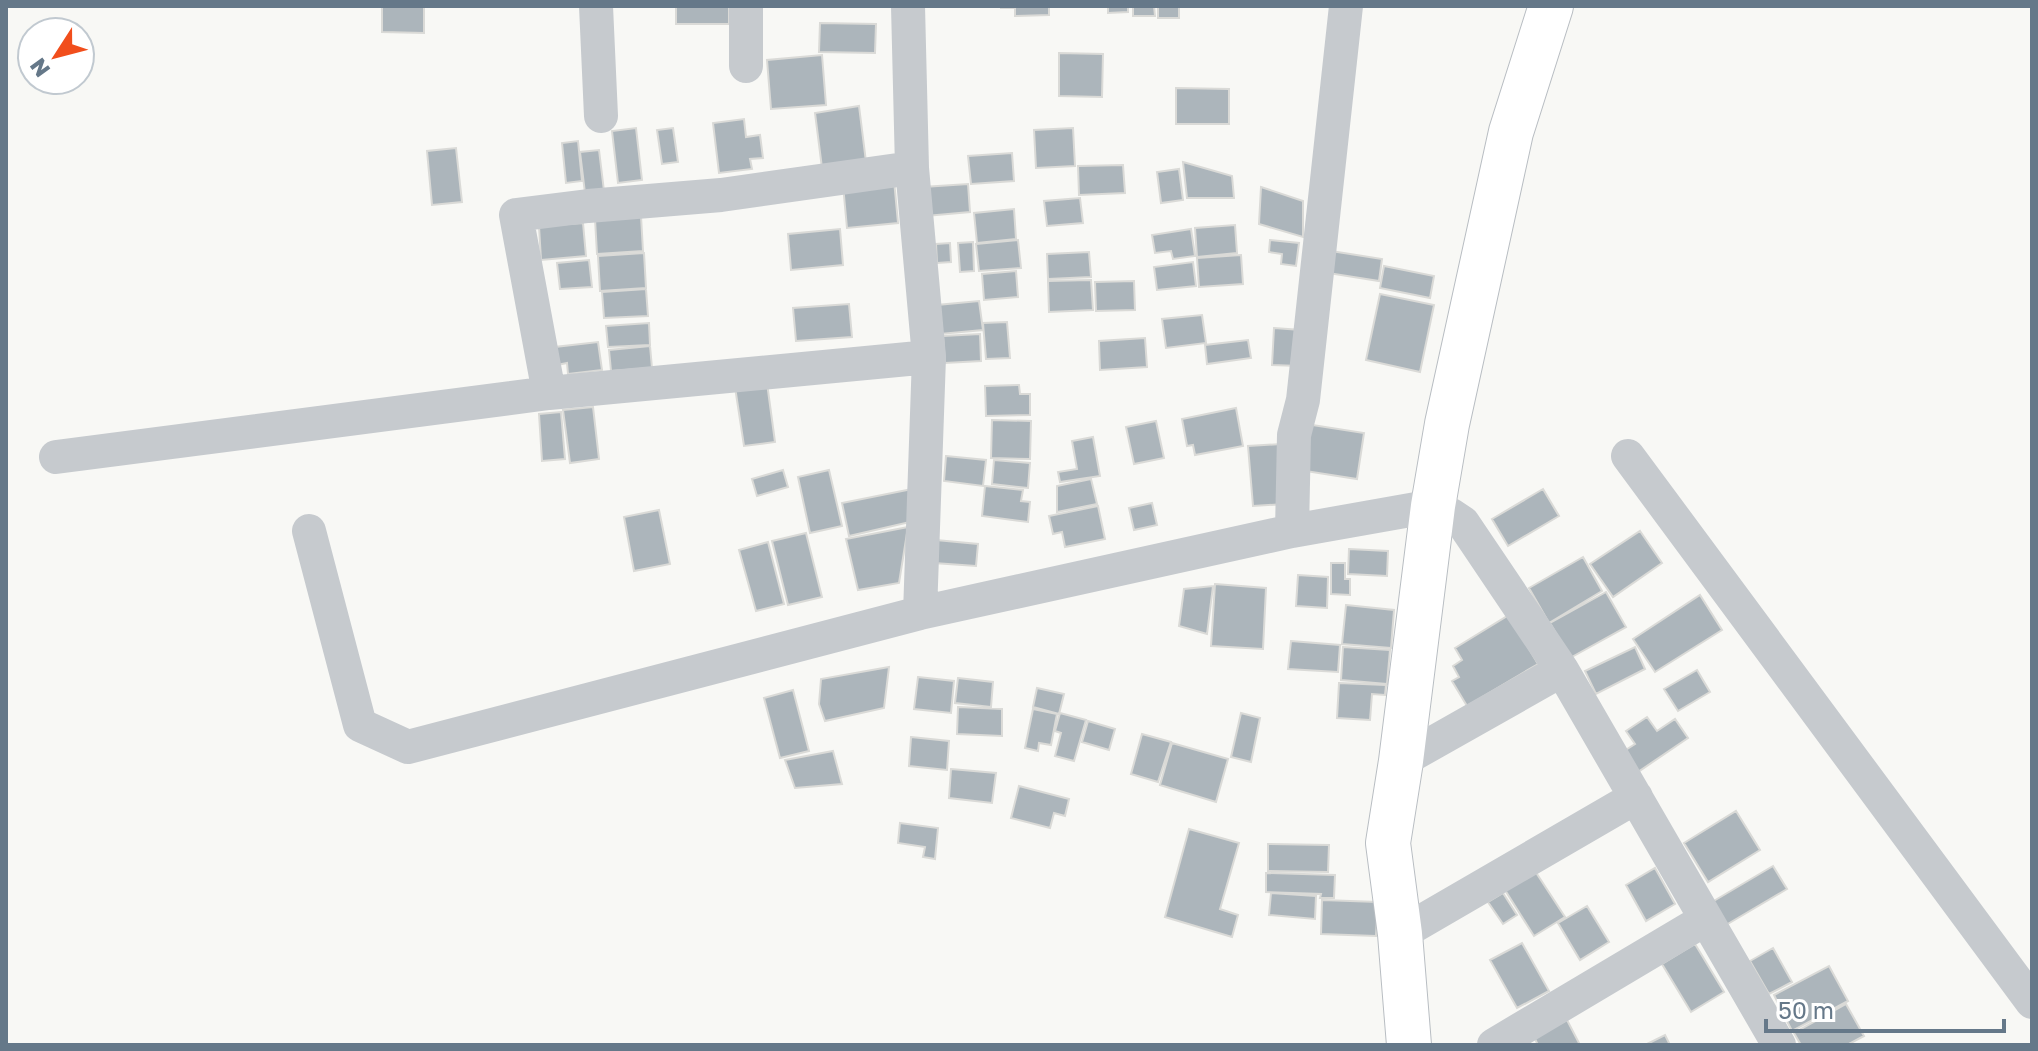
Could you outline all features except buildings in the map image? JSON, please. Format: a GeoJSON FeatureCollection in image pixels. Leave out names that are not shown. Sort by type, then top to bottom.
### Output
{"type":"FeatureCollection","features":[{"type":"Feature","properties":{"kind":"street"},"geometry":{"type":"LineString","coordinates":[[596,6],[601,116]]}},
{"type":"Feature","properties":{"kind":"street"},"geometry":{"type":"LineString","coordinates":[[746,6],[746,66]]}},
{"type":"Feature","properties":{"kind":"street"},"geometry":{"type":"LineString","coordinates":[[908,6],[912,168],[929,357],[920,613]]}},
{"type":"Feature","properties":{"kind":"street"},"geometry":{"type":"LineString","coordinates":[[1292,531],[1294,435],[1303,400],[1346,6]]}},
{"type":"Feature","properties":{"kind":"street"},"geometry":{"type":"LineString","coordinates":[[1409,1045],[1400,934],[1388,843],[1433,506],[1447,424],[1511,132],[1551,6]]}},
{"type":"Feature","properties":{"kind":"street"},"geometry":{"type":"LineString","coordinates":[[549,393],[516,215],[721,195],[912,168]]}},
{"type":"Feature","properties":{"kind":"street"},"geometry":{"type":"LineString","coordinates":[[56,457],[549,393],[929,357]]}},
{"type":"Feature","properties":{"kind":"street"},"geometry":{"type":"LineString","coordinates":[[1628,456],[2032,1002]]}},
{"type":"Feature","properties":{"kind":"street"},"geometry":{"type":"LineString","coordinates":[[309,531],[360,725],[408,747],[920,613],[1292,531],[1433,506],[1463,523],[1562,670],[1779,1045]]}},
{"type":"Feature","properties":{"kind":"street"},"geometry":{"type":"LineString","coordinates":[[1401,761],[1562,670]]}},
{"type":"Feature","properties":{"kind":"street"},"geometry":{"type":"LineString","coordinates":[[1400,934],[1636,797]]}},
{"type":"Feature","properties":{"kind":"street"},"geometry":{"type":"LineString","coordinates":[[1494,1045],[1706,919]]}}]}
